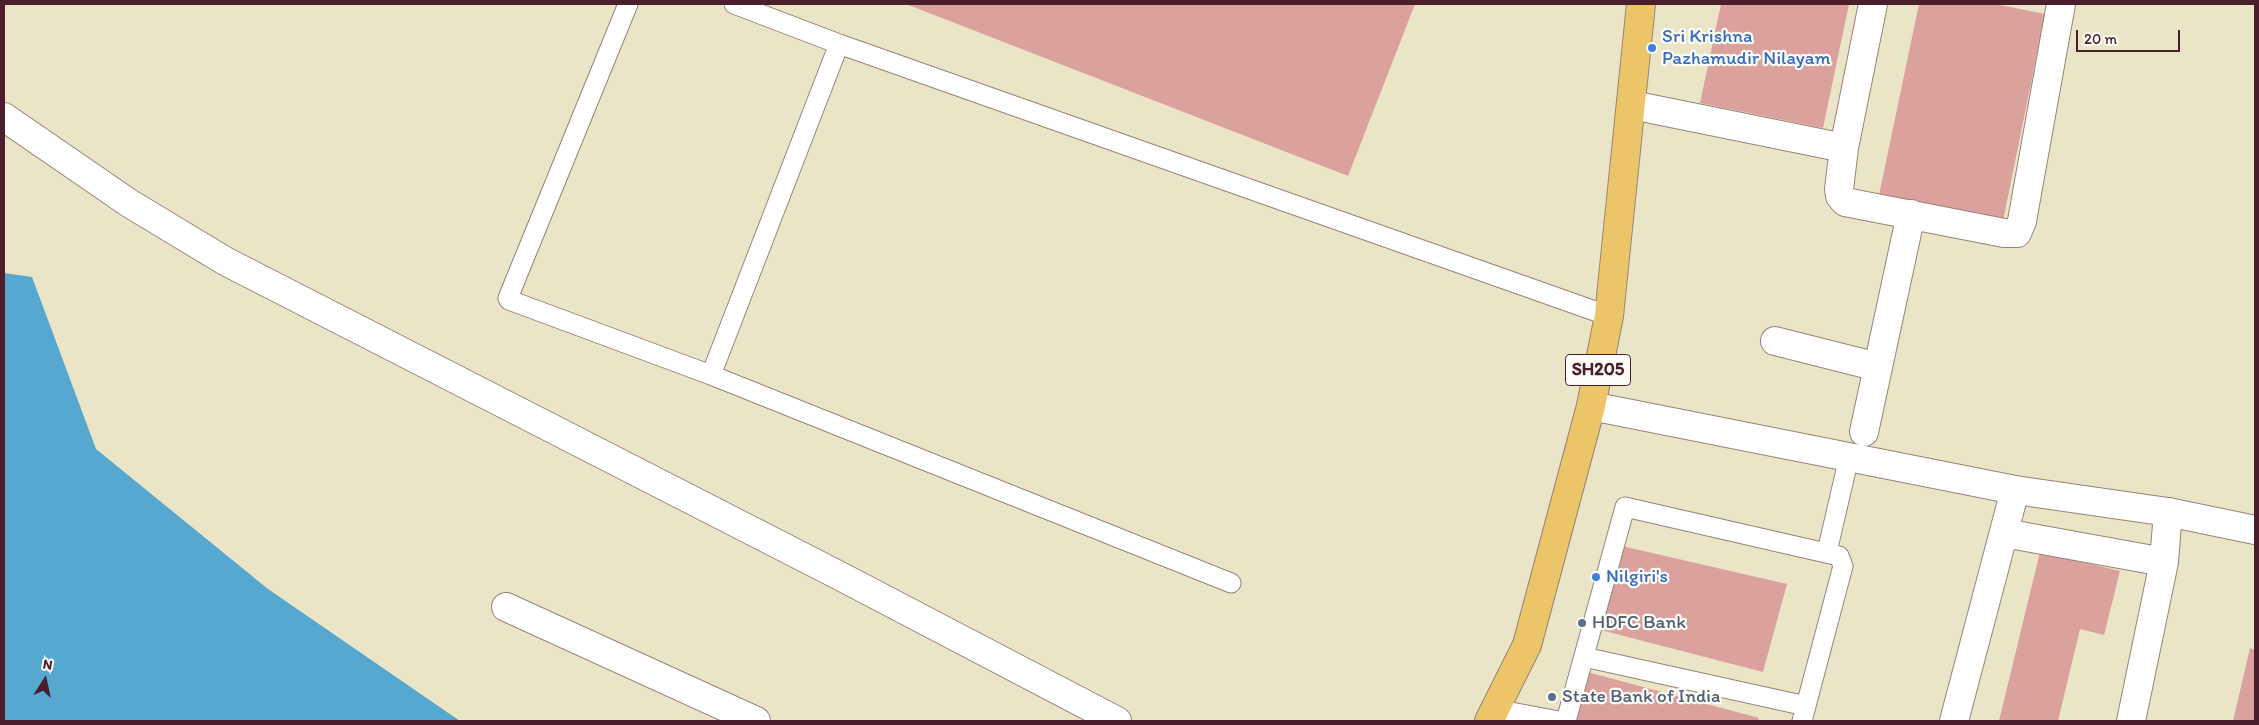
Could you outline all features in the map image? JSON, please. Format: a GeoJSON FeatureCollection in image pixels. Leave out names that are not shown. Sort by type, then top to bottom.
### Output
{"type":"FeatureCollection","features":[{"type":"Feature","properties":{"kind":"main road","name":"SH205"},"geometry":{"type":"LineString","coordinates":[[1492,715],[1527,645],[1591,406],[1609,316],[1641,4]]}},
{"type":"Feature","properties":{"kind":"street"},"geometry":{"type":"LineString","coordinates":[[1873,4],[1844,148],[1839,189],[1840,196],[1845,202],[2004,233],[2017,233],[2020,229],[2061,4]]}},
{"type":"Feature","properties":{"kind":"street"},"geometry":{"type":"LineString","coordinates":[[1632,105],[1844,148]]}},
{"type":"Feature","properties":{"kind":"street"},"geometry":{"type":"LineString","coordinates":[[4,117],[129,204],[225,260],[848,580],[1116,721]]}},
{"type":"Feature","properties":{"kind":"street"},"geometry":{"type":"LineString","coordinates":[[1864,432],[1911,214]]}},
{"type":"Feature","properties":{"kind":"street"},"geometry":{"type":"LineString","coordinates":[[1775,341],[1878,367]]}},
{"type":"Feature","properties":{"kind":"street"},"geometry":{"type":"LineString","coordinates":[[1591,406],[2016,490],[2168,512],[2255,530]]}},
{"type":"Feature","properties":{"kind":"street"},"geometry":{"type":"LineString","coordinates":[[1954,721],[2016,490]]}},
{"type":"Feature","properties":{"kind":"street"},"geometry":{"type":"LineString","coordinates":[[2131,721],[2164,562],[2168,512]]}},
{"type":"Feature","properties":{"kind":"street"},"geometry":{"type":"LineString","coordinates":[[2004,533],[2164,562]]}},
{"type":"Feature","properties":{"kind":"street"},"geometry":{"type":"LineString","coordinates":[[506,607],[756,721]]}},
{"type":"Feature","properties":{"kind":"lane"},"geometry":{"type":"LineString","coordinates":[[628,4],[508,298],[509,300],[711,375],[1231,583]]}},
{"type":"Feature","properties":{"kind":"lane"},"geometry":{"type":"LineString","coordinates":[[734,4],[839,44],[1609,316]]}},
{"type":"Feature","properties":{"kind":"lane"},"geometry":{"type":"LineString","coordinates":[[711,375],[839,44]]}},
{"type":"Feature","properties":{"kind":"lane"},"geometry":{"type":"LineString","coordinates":[[1827,552],[1849,457]]}},
{"type":"Feature","properties":{"kind":"lane"},"geometry":{"type":"LineString","coordinates":[[1566,721],[1584,657],[1626,508],[1827,552],[1839,556],[1843,566],[1804,714],[1584,657]]}},
{"type":"Feature","properties":{"kind":"lane"},"geometry":{"type":"LineString","coordinates":[[1492,715],[1559,721]]}},
{"type":"Feature","properties":{"kind":"water"},"geometry":{"type":"Polygon","coordinates":[[[4,273],[32,277],[96,449],[268,589],[460,721],[4,721],[4,273]]]}},
{"type":"Feature","properties":{"kind":"building"},"geometry":{"type":"Polygon","coordinates":[[[906,4],[1415,4],[1348,176],[906,4]]]}},
{"type":"Feature","properties":{"kind":"building"},"geometry":{"type":"Polygon","coordinates":[[[1721,4],[1849,4],[1823,128],[1700,103],[1721,4]]]}},
{"type":"Feature","properties":{"kind":"building"},"geometry":{"type":"Polygon","coordinates":[[[1919,4],[1995,4],[2045,14],[2002,226],[1878,200],[1919,4]]]}},
{"type":"Feature","properties":{"kind":"building"},"geometry":{"type":"Polygon","coordinates":[[[1613,544],[1787,584],[1763,672],[1593,628],[1613,544]]]}},
{"type":"Feature","properties":{"kind":"building"},"geometry":{"type":"Polygon","coordinates":[[[2040,552],[2120,571],[2104,635],[2080,629],[2058,721],[1999,721],[2040,552]]]}},
{"type":"Feature","properties":{"kind":"building"},"geometry":{"type":"Polygon","coordinates":[[[2250,648],[2255,650],[2255,721],[2233,721],[2250,648]]]}},
{"type":"Feature","properties":{"kind":"building"},"geometry":{"type":"Polygon","coordinates":[[[1580,670],[1759,718],[1758,721],[1568,721],[1580,670]]]}},
{"type":"Feature","properties":{"kind":"place","name":"Sri Krishna Pazhamudir Nilayam"},"geometry":{"type":"Point","coordinates":[1652,48]}},
{"type":"Feature","properties":{"kind":"place","name":"Nilgiri's"},"geometry":{"type":"Point","coordinates":[1596,577]}},
{"type":"Feature","properties":{"kind":"place","name":"HDFC Bank"},"geometry":{"type":"Point","coordinates":[1582,623]}},
{"type":"Feature","properties":{"kind":"place","name":"State Bank of India"},"geometry":{"type":"Point","coordinates":[1552,697]}}]}
